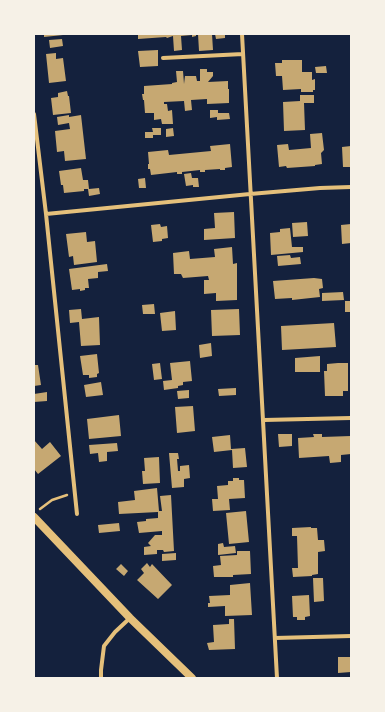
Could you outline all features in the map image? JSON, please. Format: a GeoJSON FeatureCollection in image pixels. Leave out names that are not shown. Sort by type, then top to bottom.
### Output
{"type":"FeatureCollection","features":[{"type":"Feature","properties":{"kind":"main road"},"geometry":{"type":"LineString","coordinates":[[34,517],[130,618],[192,678]]}},
{"type":"Feature","properties":{"kind":"street"},"geometry":{"type":"LineString","coordinates":[[242,34],[277,678]]}},
{"type":"Feature","properties":{"kind":"street"},"geometry":{"type":"LineString","coordinates":[[163,58],[243,54]]}},
{"type":"Feature","properties":{"kind":"street"},"geometry":{"type":"LineString","coordinates":[[34,114],[46,214],[77,514]]}},
{"type":"Feature","properties":{"kind":"street"},"geometry":{"type":"LineString","coordinates":[[46,214],[250,194],[351,187]]}},
{"type":"Feature","properties":{"kind":"street"},"geometry":{"type":"LineString","coordinates":[[264,420],[351,418]]}},
{"type":"Feature","properties":{"kind":"street"},"geometry":{"type":"LineString","coordinates":[[101,678],[104,646],[115,632],[130,618]]}},
{"type":"Feature","properties":{"kind":"street"},"geometry":{"type":"LineString","coordinates":[[275,638],[351,636]]}},
{"type":"Feature","properties":{"kind":"path"},"geometry":{"type":"LineString","coordinates":[[34,514],[52,500],[75,493]]}},
{"type":"Feature","properties":{"kind":"building"},"geometry":{"type":"Polygon","coordinates":[[[44,34],[63,34],[63,35],[44,37],[44,34]]]}},
{"type":"Feature","properties":{"kind":"building"},"geometry":{"type":"Polygon","coordinates":[[[138,34],[196,34],[196,36],[181,36],[182,50],[174,51],[173,36],[167,38],[138,39],[138,34]]]}},
{"type":"Feature","properties":{"kind":"building"},"geometry":{"type":"Polygon","coordinates":[[[198,34],[212,34],[213,50],[199,51],[198,34]]]}},
{"type":"Feature","properties":{"kind":"building"},"geometry":{"type":"Polygon","coordinates":[[[215,34],[225,34],[225,38],[216,39],[215,34]]]}},
{"type":"Feature","properties":{"kind":"building"},"geometry":{"type":"Polygon","coordinates":[[[62,39],[63,46],[50,48],[49,40],[62,39]]]}},
{"type":"Feature","properties":{"kind":"building"},"geometry":{"type":"Polygon","coordinates":[[[158,50],[158,66],[140,67],[138,51],[158,50]]]}},
{"type":"Feature","properties":{"kind":"building"},"geometry":{"type":"Polygon","coordinates":[[[56,53],[56,59],[63,58],[66,81],[49,83],[46,54],[56,53]]]}},
{"type":"Feature","properties":{"kind":"building"},"geometry":{"type":"Polygon","coordinates":[[[282,60],[302,60],[302,72],[312,72],[312,80],[315,79],[315,90],[313,90],[313,92],[301,92],[301,89],[283,90],[282,76],[276,76],[275,63],[282,63],[282,60]]]}},
{"type":"Feature","properties":{"kind":"building"},"geometry":{"type":"Polygon","coordinates":[[[326,66],[327,73],[316,73],[315,67],[326,66]]]}},
{"type":"Feature","properties":{"kind":"building"},"geometry":{"type":"Polygon","coordinates":[[[200,69],[207,69],[207,72],[213,72],[213,76],[208,82],[228,81],[229,103],[207,104],[207,99],[191,100],[192,110],[185,111],[184,101],[164,102],[164,104],[167,104],[168,111],[172,110],[173,124],[162,124],[161,119],[154,120],[154,113],[145,113],[142,94],[144,94],[144,86],[172,84],[177,82],[176,71],[183,71],[184,84],[185,76],[196,76],[197,81],[200,81],[200,69]]]}},
{"type":"Feature","properties":{"kind":"building"},"geometry":{"type":"Polygon","coordinates":[[[67,91],[71,113],[53,115],[51,98],[58,97],[58,93],[67,91]]]}},
{"type":"Feature","properties":{"kind":"building"},"geometry":{"type":"Polygon","coordinates":[[[300,95],[314,95],[314,103],[304,103],[305,130],[284,131],[283,102],[300,101],[300,95]]]}},
{"type":"Feature","properties":{"kind":"building"},"geometry":{"type":"Polygon","coordinates":[[[210,110],[218,110],[218,113],[229,113],[230,119],[217,120],[217,117],[210,118],[210,110]]]}},
{"type":"Feature","properties":{"kind":"building"},"geometry":{"type":"Polygon","coordinates":[[[69,115],[69,117],[81,115],[86,159],[65,161],[64,151],[57,152],[55,131],[70,129],[69,123],[58,125],[57,117],[69,115]]]}},
{"type":"Feature","properties":{"kind":"building"},"geometry":{"type":"Polygon","coordinates":[[[152,128],[161,128],[161,135],[153,135],[153,138],[145,138],[145,132],[153,132],[152,128]]]}},
{"type":"Feature","properties":{"kind":"building"},"geometry":{"type":"Polygon","coordinates":[[[173,128],[174,136],[166,137],[166,129],[173,128]]]}},
{"type":"Feature","properties":{"kind":"building"},"geometry":{"type":"Polygon","coordinates":[[[322,133],[324,150],[321,153],[322,164],[287,168],[286,166],[279,167],[277,145],[288,144],[289,150],[311,148],[310,134],[322,133]]]}},
{"type":"Feature","properties":{"kind":"building"},"geometry":{"type":"Polygon","coordinates":[[[230,144],[232,167],[225,168],[225,170],[205,170],[205,172],[200,172],[200,170],[182,172],[182,174],[177,174],[177,172],[151,175],[150,169],[148,169],[148,152],[168,150],[169,155],[211,151],[210,146],[230,144]]]}},
{"type":"Feature","properties":{"kind":"building"},"geometry":{"type":"Polygon","coordinates":[[[351,146],[351,167],[343,167],[342,147],[351,146]]]}},
{"type":"Feature","properties":{"kind":"building"},"geometry":{"type":"Polygon","coordinates":[[[81,168],[83,180],[88,180],[89,189],[99,188],[100,194],[89,196],[88,189],[84,189],[84,191],[64,193],[59,171],[81,168]]]}},
{"type":"Feature","properties":{"kind":"building"},"geometry":{"type":"Polygon","coordinates":[[[191,173],[192,178],[198,178],[199,187],[193,187],[193,185],[186,186],[184,174],[191,173]]]}},
{"type":"Feature","properties":{"kind":"building"},"geometry":{"type":"Polygon","coordinates":[[[145,178],[146,188],[139,188],[138,179],[145,178]]]}},
{"type":"Feature","properties":{"kind":"building"},"geometry":{"type":"Polygon","coordinates":[[[234,212],[235,238],[204,240],[204,229],[215,228],[214,213],[234,212]]]}},
{"type":"Feature","properties":{"kind":"building"},"geometry":{"type":"Polygon","coordinates":[[[307,222],[308,236],[293,237],[292,223],[307,222]]]}},
{"type":"Feature","properties":{"kind":"building"},"geometry":{"type":"Polygon","coordinates":[[[160,224],[161,227],[167,226],[168,238],[162,239],[162,241],[153,242],[151,225],[160,224]]]}},
{"type":"Feature","properties":{"kind":"building"},"geometry":{"type":"Polygon","coordinates":[[[351,224],[351,243],[342,244],[341,225],[351,224]]]}},
{"type":"Feature","properties":{"kind":"building"},"geometry":{"type":"Polygon","coordinates":[[[290,228],[292,247],[303,247],[303,252],[271,255],[270,233],[280,232],[280,229],[290,228]]]}},
{"type":"Feature","properties":{"kind":"building"},"geometry":{"type":"Polygon","coordinates":[[[86,232],[87,242],[95,241],[97,262],[74,265],[73,256],[69,257],[66,234],[86,232]]]}},
{"type":"Feature","properties":{"kind":"building"},"geometry":{"type":"Polygon","coordinates":[[[232,247],[233,264],[237,263],[237,300],[216,301],[216,293],[204,294],[204,280],[209,280],[208,276],[183,278],[181,274],[174,274],[173,253],[189,251],[190,259],[215,257],[214,249],[232,247]]]}},
{"type":"Feature","properties":{"kind":"building"},"geometry":{"type":"Polygon","coordinates":[[[290,255],[291,258],[300,257],[301,264],[278,266],[277,256],[290,255]]]}},
{"type":"Feature","properties":{"kind":"building"},"geometry":{"type":"Polygon","coordinates":[[[107,264],[108,271],[98,272],[98,278],[88,279],[89,288],[85,288],[85,290],[80,291],[80,289],[72,290],[69,269],[107,264]]]}},
{"type":"Feature","properties":{"kind":"building"},"geometry":{"type":"Polygon","coordinates":[[[314,278],[322,279],[323,288],[319,289],[320,297],[292,300],[292,298],[275,299],[273,281],[314,278]]]}},
{"type":"Feature","properties":{"kind":"building"},"geometry":{"type":"Polygon","coordinates":[[[343,292],[344,300],[322,301],[322,293],[343,292]]]}},
{"type":"Feature","properties":{"kind":"building"},"geometry":{"type":"Polygon","coordinates":[[[345,301],[351,301],[351,312],[345,312],[345,301]]]}},
{"type":"Feature","properties":{"kind":"building"},"geometry":{"type":"Polygon","coordinates":[[[154,304],[155,314],[143,314],[142,305],[154,304]]]}},
{"type":"Feature","properties":{"kind":"building"},"geometry":{"type":"Polygon","coordinates":[[[81,309],[82,319],[99,317],[100,345],[81,346],[79,322],[70,323],[69,310],[81,309]]]}},
{"type":"Feature","properties":{"kind":"building"},"geometry":{"type":"Polygon","coordinates":[[[239,309],[240,335],[212,336],[211,310],[239,309]]]}},
{"type":"Feature","properties":{"kind":"building"},"geometry":{"type":"Polygon","coordinates":[[[175,311],[176,330],[162,331],[160,313],[175,311]]]}},
{"type":"Feature","properties":{"kind":"building"},"geometry":{"type":"Polygon","coordinates":[[[334,323],[336,347],[282,350],[281,326],[334,323]]]}},
{"type":"Feature","properties":{"kind":"building"},"geometry":{"type":"Polygon","coordinates":[[[211,343],[212,356],[200,358],[199,345],[211,343]]]}},
{"type":"Feature","properties":{"kind":"building"},"geometry":{"type":"Polygon","coordinates":[[[97,354],[99,373],[97,374],[97,377],[89,378],[89,375],[83,375],[80,356],[97,354]]]}},
{"type":"Feature","properties":{"kind":"building"},"geometry":{"type":"Polygon","coordinates":[[[320,356],[320,372],[295,372],[295,358],[320,356]]]}},
{"type":"Feature","properties":{"kind":"building"},"geometry":{"type":"Polygon","coordinates":[[[190,361],[192,381],[183,382],[183,385],[178,386],[178,388],[164,390],[163,381],[172,380],[170,363],[190,361]]]}},
{"type":"Feature","properties":{"kind":"building"},"geometry":{"type":"Polygon","coordinates":[[[160,363],[162,379],[154,380],[152,364],[160,363]]]}},
{"type":"Feature","properties":{"kind":"building"},"geometry":{"type":"Polygon","coordinates":[[[348,363],[348,391],[343,391],[343,396],[325,396],[324,371],[327,371],[327,364],[348,363]]]}},
{"type":"Feature","properties":{"kind":"building"},"geometry":{"type":"Polygon","coordinates":[[[34,365],[38,365],[41,385],[34,386],[34,365]]]}},
{"type":"Feature","properties":{"kind":"building"},"geometry":{"type":"Polygon","coordinates":[[[101,382],[103,395],[86,397],[84,385],[101,382]]]}},
{"type":"Feature","properties":{"kind":"building"},"geometry":{"type":"Polygon","coordinates":[[[236,388],[236,395],[219,396],[218,389],[236,388]]]}},
{"type":"Feature","properties":{"kind":"building"},"geometry":{"type":"Polygon","coordinates":[[[189,390],[189,398],[178,399],[177,391],[189,390]]]}},
{"type":"Feature","properties":{"kind":"building"},"geometry":{"type":"Polygon","coordinates":[[[47,392],[47,401],[34,402],[34,394],[47,392]]]}},
{"type":"Feature","properties":{"kind":"building"},"geometry":{"type":"Polygon","coordinates":[[[193,406],[195,431],[177,433],[175,407],[193,406]]]}},
{"type":"Feature","properties":{"kind":"building"},"geometry":{"type":"Polygon","coordinates":[[[119,415],[121,436],[89,439],[87,419],[119,415]]]}},
{"type":"Feature","properties":{"kind":"building"},"geometry":{"type":"Polygon","coordinates":[[[278,434],[292,434],[292,446],[279,447],[278,434]]]}},
{"type":"Feature","properties":{"kind":"building"},"geometry":{"type":"Polygon","coordinates":[[[313,434],[322,434],[322,437],[351,436],[351,454],[341,455],[341,462],[330,463],[329,456],[299,458],[298,438],[314,437],[313,434]]]}},
{"type":"Feature","properties":{"kind":"building"},"geometry":{"type":"Polygon","coordinates":[[[230,435],[231,449],[245,448],[247,467],[233,468],[232,450],[214,452],[212,437],[230,435]]]}},
{"type":"Feature","properties":{"kind":"building"},"geometry":{"type":"Polygon","coordinates":[[[34,440],[42,449],[50,442],[61,456],[38,474],[34,469],[34,440]]]}},
{"type":"Feature","properties":{"kind":"building"},"geometry":{"type":"Polygon","coordinates":[[[117,443],[118,451],[107,452],[107,461],[99,462],[98,453],[90,454],[89,445],[117,443]]]}},
{"type":"Feature","properties":{"kind":"building"},"geometry":{"type":"Polygon","coordinates":[[[169,453],[178,453],[178,471],[180,471],[180,466],[189,465],[190,478],[184,479],[184,487],[172,488],[169,453]]]}},
{"type":"Feature","properties":{"kind":"building"},"geometry":{"type":"Polygon","coordinates":[[[159,457],[160,483],[143,484],[142,471],[145,471],[144,458],[159,457]]]}},
{"type":"Feature","properties":{"kind":"building"},"geometry":{"type":"Polygon","coordinates":[[[233,478],[244,480],[245,498],[229,499],[230,510],[213,511],[212,499],[218,499],[217,486],[228,485],[228,481],[233,481],[233,478]]]}},
{"type":"Feature","properties":{"kind":"building"},"geometry":{"type":"Polygon","coordinates":[[[157,488],[159,511],[162,511],[160,496],[171,495],[174,551],[164,552],[163,550],[157,550],[157,554],[144,555],[144,547],[151,546],[148,543],[155,535],[162,535],[162,531],[139,533],[137,522],[146,521],[146,519],[158,518],[158,512],[119,514],[118,502],[135,500],[134,491],[157,488]]]}},
{"type":"Feature","properties":{"kind":"building"},"geometry":{"type":"Polygon","coordinates":[[[246,511],[249,542],[229,544],[226,513],[246,511]]]}},
{"type":"Feature","properties":{"kind":"building"},"geometry":{"type":"Polygon","coordinates":[[[119,523],[120,531],[99,533],[98,525],[119,523]]]}},
{"type":"Feature","properties":{"kind":"building"},"geometry":{"type":"Polygon","coordinates":[[[292,528],[317,528],[318,540],[324,540],[325,551],[318,552],[318,574],[312,576],[293,577],[292,568],[298,568],[297,536],[292,536],[292,528]]]}},
{"type":"Feature","properties":{"kind":"building"},"geometry":{"type":"Polygon","coordinates":[[[223,543],[224,547],[235,546],[236,553],[218,555],[218,544],[223,543]]]}},
{"type":"Feature","properties":{"kind":"building"},"geometry":{"type":"Polygon","coordinates":[[[237,551],[250,551],[251,574],[233,575],[233,577],[214,577],[213,566],[221,565],[220,556],[237,555],[237,551]]]}},
{"type":"Feature","properties":{"kind":"building"},"geometry":{"type":"Polygon","coordinates":[[[176,553],[176,560],[162,561],[162,554],[176,553]]]}},
{"type":"Feature","properties":{"kind":"building"},"geometry":{"type":"Polygon","coordinates":[[[147,563],[150,567],[152,564],[172,585],[158,599],[137,580],[144,573],[141,569],[147,563]]]}},
{"type":"Feature","properties":{"kind":"building"},"geometry":{"type":"Polygon","coordinates":[[[121,564],[128,571],[124,576],[116,569],[121,564]]]}},
{"type":"Feature","properties":{"kind":"building"},"geometry":{"type":"Polygon","coordinates":[[[313,578],[323,578],[324,601],[314,602],[313,578]]]}},
{"type":"Feature","properties":{"kind":"building"},"geometry":{"type":"Polygon","coordinates":[[[250,583],[252,615],[225,616],[225,606],[208,607],[208,603],[210,603],[209,596],[230,595],[230,585],[250,583]]]}},
{"type":"Feature","properties":{"kind":"building"},"geometry":{"type":"Polygon","coordinates":[[[309,595],[310,616],[305,617],[305,620],[297,620],[297,617],[293,617],[292,596],[309,595]]]}},
{"type":"Feature","properties":{"kind":"building"},"geometry":{"type":"Polygon","coordinates":[[[229,619],[234,619],[235,649],[209,650],[207,643],[214,642],[213,625],[229,624],[229,619]]]}},
{"type":"Feature","properties":{"kind":"building"},"geometry":{"type":"Polygon","coordinates":[[[338,657],[351,657],[351,672],[338,673],[338,657]]]}}]}
